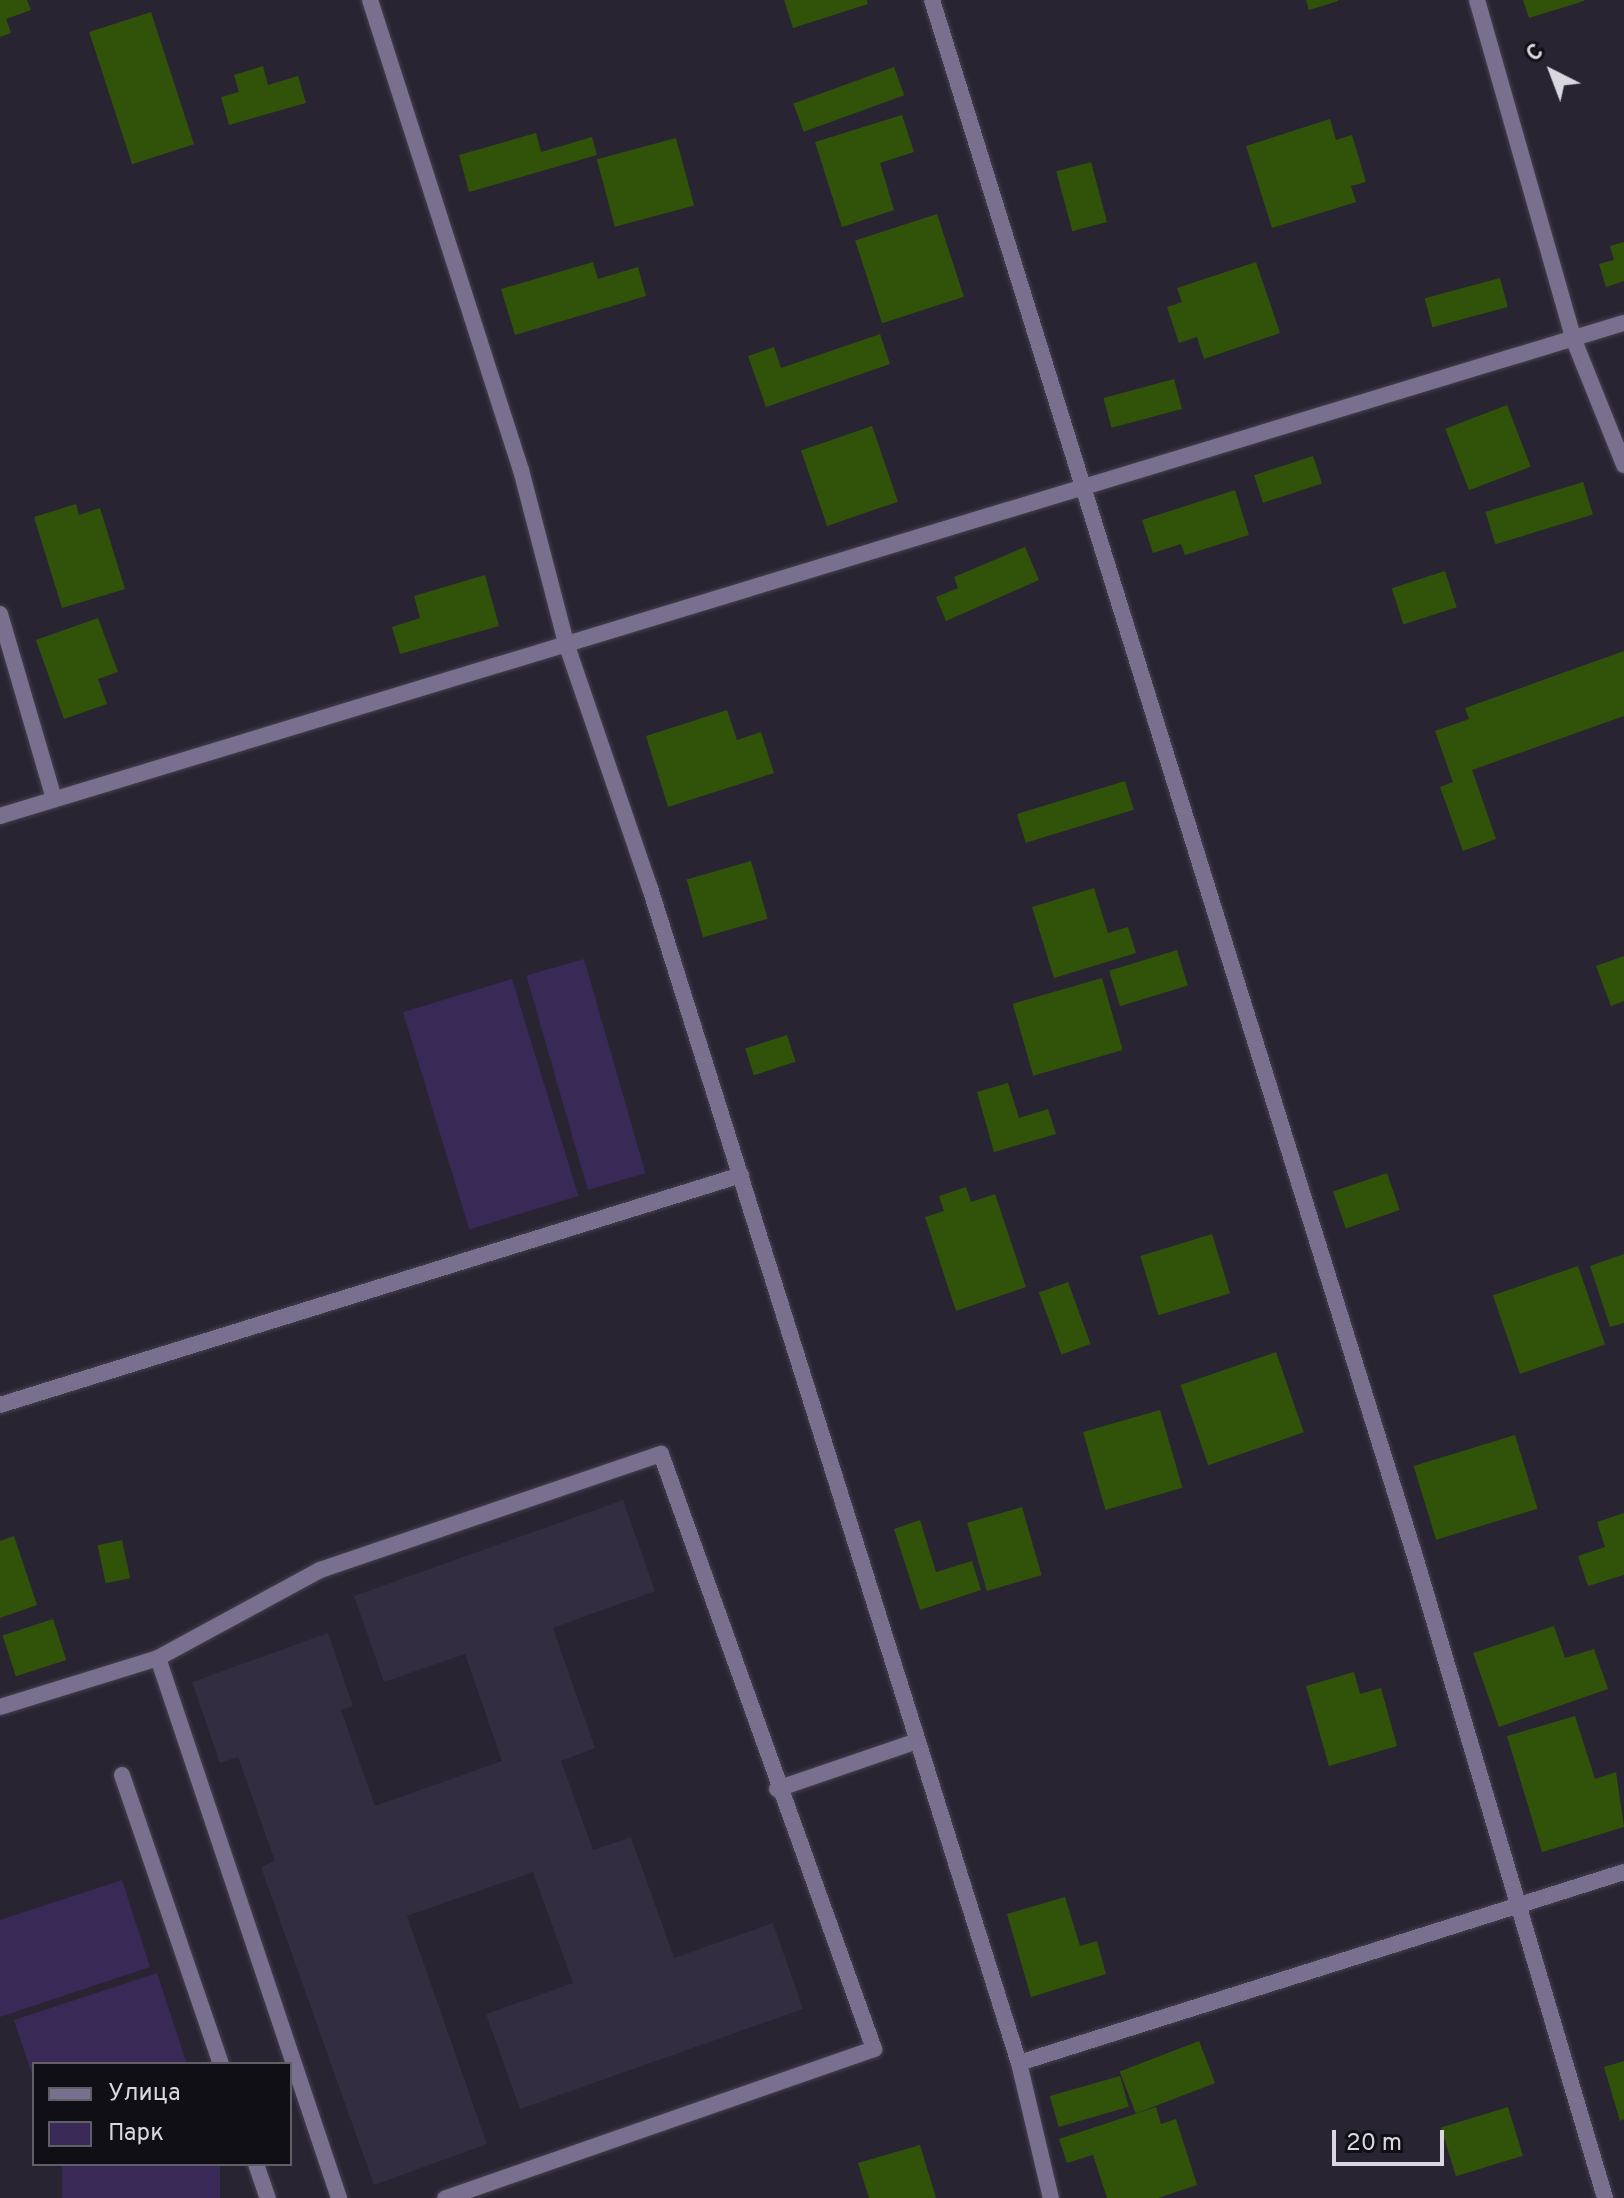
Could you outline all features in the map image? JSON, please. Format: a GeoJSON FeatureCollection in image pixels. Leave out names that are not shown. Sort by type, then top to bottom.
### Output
{"type":"FeatureCollection","features":[{"type":"Feature","properties":{"kind":"street"},"geometry":{"type":"LineString","coordinates":[[370,0],[521,470],[567,646],[741,1175],[1019,2063],[1051,2198]]}},
{"type":"Feature","properties":{"kind":"street"},"geometry":{"type":"LineString","coordinates":[[932,0],[1605,2198]]}},
{"type":"Feature","properties":{"kind":"street"},"geometry":{"type":"LineString","coordinates":[[1477,0],[1573,338],[1624,465]]}},
{"type":"Feature","properties":{"kind":"street"},"geometry":{"type":"LineString","coordinates":[[0,816],[1624,323]]}},
{"type":"Feature","properties":{"kind":"street"},"geometry":{"type":"LineString","coordinates":[[0,614],[54,799]]}},
{"type":"Feature","properties":{"kind":"street"},"geometry":{"type":"LineString","coordinates":[[0,1405],[741,1175]]}},
{"type":"Feature","properties":{"kind":"street"},"geometry":{"type":"LineString","coordinates":[[0,1707],[158,1658],[320,1570],[661,1454],[777,1789],[874,2049],[445,2198]]}},
{"type":"Feature","properties":{"kind":"street"},"geometry":{"type":"LineString","coordinates":[[158,1658],[339,2198]]}},
{"type":"Feature","properties":{"kind":"street"},"geometry":{"type":"LineString","coordinates":[[777,1789],[917,1741]]}},
{"type":"Feature","properties":{"kind":"street"},"geometry":{"type":"LineString","coordinates":[[122,1775],[220,2062]]}},
{"type":"Feature","properties":{"kind":"street"},"geometry":{"type":"LineString","coordinates":[[1019,2063],[1624,1872]]}},
{"type":"Feature","properties":{"kind":"street"},"geometry":{"type":"LineString","coordinates":[[257,2166],[268,2198]]}},
{"type":"Feature","properties":{"kind":"shaded area"},"geometry":{"type":"Polygon","coordinates":[[[623,1500],[655,1591],[553,1628],[595,1748],[561,1761],[593,1850],[631,1837],[674,1958],[773,1923],[803,2009],[520,2109],[486,2014],[573,1983],[533,1872],[407,1916],[487,2144],[374,2185],[261,1867],[275,1861],[238,1757],[220,1763],[192,1682],[328,1633],[353,1706],[341,1710],[375,1806],[502,1761],[465,1654],[384,1682],[354,1596],[623,1500]]]}},
{"type":"Feature","properties":{"kind":"green space"},"geometry":{"type":"Polygon","coordinates":[[[584,959],[645,1173],[588,1190],[526,976],[584,959]]]}},
{"type":"Feature","properties":{"kind":"green space"},"geometry":{"type":"Polygon","coordinates":[[[512,979],[578,1196],[469,1229],[403,1012],[512,979]]]}},
{"type":"Feature","properties":{"kind":"green space"},"geometry":{"type":"Polygon","coordinates":[[[122,1880],[150,1967],[0,2017],[0,1920],[122,1880]]]}},
{"type":"Feature","properties":{"kind":"green space"},"geometry":{"type":"Polygon","coordinates":[[[157,1973],[186,2062],[32,2062],[32,2074],[14,2020],[157,1973]]]}},
{"type":"Feature","properties":{"kind":"green space"},"geometry":{"type":"Polygon","coordinates":[[[62,2166],[220,2166],[220,2198],[62,2198],[62,2166]]]}},
{"type":"Feature","properties":{"kind":"building"},"geometry":{"type":"Polygon","coordinates":[[[0,0],[27,0],[31,10],[6,19],[11,33],[0,37],[0,0]]]}},
{"type":"Feature","properties":{"kind":"building"},"geometry":{"type":"Polygon","coordinates":[[[784,0],[867,0],[868,4],[793,28],[784,0]]]}},
{"type":"Feature","properties":{"kind":"building"},"geometry":{"type":"Polygon","coordinates":[[[1306,0],[1338,0],[1338,1],[1309,10],[1306,0]]]}},
{"type":"Feature","properties":{"kind":"building"},"geometry":{"type":"Polygon","coordinates":[[[1523,0],[1584,0],[1584,1],[1529,18],[1523,0]]]}},
{"type":"Feature","properties":{"kind":"building"},"geometry":{"type":"Polygon","coordinates":[[[151,12],[194,144],[132,164],[89,32],[151,12]]]}},
{"type":"Feature","properties":{"kind":"building"},"geometry":{"type":"Polygon","coordinates":[[[263,66],[268,85],[298,76],[306,103],[229,125],[221,97],[239,92],[234,75],[263,66]]]}},
{"type":"Feature","properties":{"kind":"building"},"geometry":{"type":"Polygon","coordinates":[[[894,67],[904,95],[804,132],[793,104],[894,67]]]}},
{"type":"Feature","properties":{"kind":"building"},"geometry":{"type":"Polygon","coordinates":[[[902,115],[914,152],[880,163],[894,210],[842,227],[815,142],[902,115]]]}},
{"type":"Feature","properties":{"kind":"building"},"geometry":{"type":"Polygon","coordinates":[[[1330,119],[1336,140],[1352,135],[1366,182],[1351,186],[1356,202],[1272,228],[1246,146],[1330,119]]]}},
{"type":"Feature","properties":{"kind":"building"},"geometry":{"type":"Polygon","coordinates":[[[536,133],[541,152],[592,137],[597,155],[469,192],[459,155],[536,133]]]}},
{"type":"Feature","properties":{"kind":"building"},"geometry":{"type":"Polygon","coordinates":[[[676,138],[694,206],[615,227],[597,159],[676,138]]]}},
{"type":"Feature","properties":{"kind":"building"},"geometry":{"type":"Polygon","coordinates":[[[1091,162],[1107,222],[1072,231],[1056,171],[1091,162]]]}},
{"type":"Feature","properties":{"kind":"building"},"geometry":{"type":"Polygon","coordinates":[[[937,214],[964,297],[882,323],[855,241],[937,214]]]}},
{"type":"Feature","properties":{"kind":"building"},"geometry":{"type":"Polygon","coordinates":[[[1624,242],[1624,281],[1606,287],[1599,264],[1614,260],[1610,246],[1624,242]]]}},
{"type":"Feature","properties":{"kind":"building"},"geometry":{"type":"Polygon","coordinates":[[[593,262],[598,279],[638,267],[646,296],[515,335],[501,289],[593,262]]]}},
{"type":"Feature","properties":{"kind":"building"},"geometry":{"type":"Polygon","coordinates":[[[1256,262],[1280,333],[1204,359],[1197,337],[1179,343],[1167,307],[1182,302],[1177,288],[1256,262]]]}},
{"type":"Feature","properties":{"kind":"building"},"geometry":{"type":"Polygon","coordinates":[[[1500,278],[1508,307],[1432,327],[1425,298],[1500,278]]]}},
{"type":"Feature","properties":{"kind":"building"},"geometry":{"type":"Polygon","coordinates":[[[880,334],[890,364],[766,407],[748,356],[774,347],[781,368],[880,334]]]}},
{"type":"Feature","properties":{"kind":"building"},"geometry":{"type":"Polygon","coordinates":[[[1174,379],[1182,409],[1112,428],[1103,398],[1174,379]]]}},
{"type":"Feature","properties":{"kind":"building"},"geometry":{"type":"Polygon","coordinates":[[[1507,405],[1531,467],[1469,490],[1445,429],[1507,405]]]}},
{"type":"Feature","properties":{"kind":"building"},"geometry":{"type":"Polygon","coordinates":[[[872,426],[898,502],[827,526],[801,450],[872,426]]]}},
{"type":"Feature","properties":{"kind":"building"},"geometry":{"type":"Polygon","coordinates":[[[1313,456],[1322,484],[1263,503],[1254,475],[1313,456]]]}},
{"type":"Feature","properties":{"kind":"building"},"geometry":{"type":"Polygon","coordinates":[[[1583,482],[1593,515],[1495,544],[1485,512],[1583,482]]]}},
{"type":"Feature","properties":{"kind":"building"},"geometry":{"type":"Polygon","coordinates":[[[1235,490],[1249,535],[1185,555],[1181,544],[1153,553],[1142,520],[1235,490]]]}},
{"type":"Feature","properties":{"kind":"building"},"geometry":{"type":"Polygon","coordinates":[[[76,504],[79,515],[100,508],[125,589],[62,608],[34,517],[76,504]]]}},
{"type":"Feature","properties":{"kind":"building"},"geometry":{"type":"Polygon","coordinates":[[[1025,547],[1039,580],[946,621],[936,597],[958,588],[954,577],[1025,547]]]}},
{"type":"Feature","properties":{"kind":"building"},"geometry":{"type":"Polygon","coordinates":[[[1445,571],[1457,607],[1403,624],[1392,588],[1445,571]]]}},
{"type":"Feature","properties":{"kind":"building"},"geometry":{"type":"Polygon","coordinates":[[[485,575],[499,626],[400,654],[392,627],[420,618],[414,596],[485,575]]]}},
{"type":"Feature","properties":{"kind":"building"},"geometry":{"type":"Polygon","coordinates":[[[98,618],[118,672],[98,679],[107,704],[64,719],[36,640],[98,618]]]}},
{"type":"Feature","properties":{"kind":"building"},"geometry":{"type":"Polygon","coordinates":[[[1624,651],[1624,716],[1472,770],[1496,839],[1463,851],[1440,787],[1453,782],[1435,731],[1469,719],[1465,708],[1624,651]]]}},
{"type":"Feature","properties":{"kind":"building"},"geometry":{"type":"Polygon","coordinates":[[[727,710],[737,740],[761,732],[774,773],[668,807],[646,736],[727,710]]]}},
{"type":"Feature","properties":{"kind":"building"},"geometry":{"type":"Polygon","coordinates":[[[1125,781],[1134,810],[1026,843],[1017,814],[1125,781]]]}},
{"type":"Feature","properties":{"kind":"building"},"geometry":{"type":"Polygon","coordinates":[[[751,861],[768,919],[703,937],[687,879],[751,861]]]}},
{"type":"Feature","properties":{"kind":"building"},"geometry":{"type":"Polygon","coordinates":[[[1094,888],[1108,933],[1128,927],[1136,953],[1054,978],[1032,907],[1094,888]]]}},
{"type":"Feature","properties":{"kind":"building"},"geometry":{"type":"Polygon","coordinates":[[[1177,950],[1188,985],[1120,1006],[1109,971],[1177,950]]]}},
{"type":"Feature","properties":{"kind":"building"},"geometry":{"type":"Polygon","coordinates":[[[1624,956],[1624,1001],[1611,1006],[1596,966],[1624,956]]]}},
{"type":"Feature","properties":{"kind":"building"},"geometry":{"type":"Polygon","coordinates":[[[1102,978],[1123,1050],[1033,1076],[1013,1004],[1102,978]]]}},
{"type":"Feature","properties":{"kind":"building"},"geometry":{"type":"Polygon","coordinates":[[[787,1035],[796,1062],[754,1075],[745,1049],[787,1035]]]}},
{"type":"Feature","properties":{"kind":"building"},"geometry":{"type":"Polygon","coordinates":[[[1008,1083],[1019,1118],[1048,1109],[1056,1134],[994,1152],[977,1092],[1008,1083]]]}},
{"type":"Feature","properties":{"kind":"building"},"geometry":{"type":"Polygon","coordinates":[[[1387,1173],[1400,1210],[1346,1228],[1333,1192],[1387,1173]]]}},
{"type":"Feature","properties":{"kind":"building"},"geometry":{"type":"Polygon","coordinates":[[[966,1187],[971,1202],[995,1194],[1026,1287],[956,1311],[925,1217],[944,1211],[939,1196],[966,1187]]]}},
{"type":"Feature","properties":{"kind":"building"},"geometry":{"type":"Polygon","coordinates":[[[1212,1234],[1230,1293],[1158,1315],[1140,1256],[1212,1234]]]}},
{"type":"Feature","properties":{"kind":"building"},"geometry":{"type":"Polygon","coordinates":[[[1624,1254],[1624,1323],[1610,1327],[1590,1266],[1624,1254]]]}},
{"type":"Feature","properties":{"kind":"building"},"geometry":{"type":"Polygon","coordinates":[[[1578,1266],[1605,1344],[1520,1374],[1493,1295],[1578,1266]]]}},
{"type":"Feature","properties":{"kind":"building"},"geometry":{"type":"Polygon","coordinates":[[[1068,1282],[1091,1344],[1061,1355],[1039,1293],[1068,1282]]]}},
{"type":"Feature","properties":{"kind":"building"},"geometry":{"type":"Polygon","coordinates":[[[1276,1352],[1304,1432],[1208,1465],[1181,1385],[1276,1352]]]}},
{"type":"Feature","properties":{"kind":"building"},"geometry":{"type":"Polygon","coordinates":[[[1160,1410],[1182,1488],[1105,1510],[1083,1432],[1160,1410]]]}},
{"type":"Feature","properties":{"kind":"building"},"geometry":{"type":"Polygon","coordinates":[[[1515,1435],[1538,1509],[1436,1540],[1414,1466],[1515,1435]]]}},
{"type":"Feature","properties":{"kind":"building"},"geometry":{"type":"Polygon","coordinates":[[[1022,1507],[1042,1575],[987,1591],[967,1523],[1022,1507]]]}},
{"type":"Feature","properties":{"kind":"building"},"geometry":{"type":"Polygon","coordinates":[[[1624,1513],[1624,1575],[1588,1586],[1578,1556],[1605,1547],[1597,1522],[1624,1513]]]}},
{"type":"Feature","properties":{"kind":"building"},"geometry":{"type":"Polygon","coordinates":[[[920,1520],[936,1572],[972,1561],[981,1590],[920,1610],[894,1529],[920,1520]]]}},
{"type":"Feature","properties":{"kind":"building"},"geometry":{"type":"Polygon","coordinates":[[[14,1536],[37,1605],[0,1618],[0,1541],[14,1536]]]}},
{"type":"Feature","properties":{"kind":"building"},"geometry":{"type":"Polygon","coordinates":[[[122,1540],[130,1578],[106,1583],[98,1545],[122,1540]]]}},
{"type":"Feature","properties":{"kind":"building"},"geometry":{"type":"Polygon","coordinates":[[[53,1619],[66,1660],[16,1676],[3,1635],[53,1619]]]}},
{"type":"Feature","properties":{"kind":"building"},"geometry":{"type":"Polygon","coordinates":[[[1554,1626],[1565,1658],[1594,1649],[1608,1689],[1499,1727],[1473,1653],[1554,1626]]]}},
{"type":"Feature","properties":{"kind":"building"},"geometry":{"type":"Polygon","coordinates":[[[1354,1672],[1360,1694],[1381,1688],[1397,1746],[1329,1766],[1306,1686],[1354,1672]]]}},
{"type":"Feature","properties":{"kind":"building"},"geometry":{"type":"Polygon","coordinates":[[[1575,1716],[1595,1779],[1616,1772],[1624,1827],[1542,1852],[1507,1736],[1575,1716]]]}},
{"type":"Feature","properties":{"kind":"building"},"geometry":{"type":"Polygon","coordinates":[[[1065,1897],[1080,1946],[1097,1941],[1106,1974],[1031,1997],[1007,1914],[1065,1897]]]}},
{"type":"Feature","properties":{"kind":"building"},"geometry":{"type":"Polygon","coordinates":[[[1199,2041],[1215,2083],[1136,2113],[1120,2071],[1199,2041]]]}},
{"type":"Feature","properties":{"kind":"building"},"geometry":{"type":"Polygon","coordinates":[[[1624,2061],[1624,2119],[1620,2121],[1604,2067],[1624,2061]]]}},
{"type":"Feature","properties":{"kind":"building"},"geometry":{"type":"Polygon","coordinates":[[[1120,2076],[1129,2107],[1059,2127],[1050,2096],[1120,2076]]]}},
{"type":"Feature","properties":{"kind":"building"},"geometry":{"type":"Polygon","coordinates":[[[1156,2107],[1161,2124],[1176,2119],[1197,2185],[1158,2198],[1107,2198],[1093,2155],[1067,2163],[1059,2139],[1156,2107]]]}},
{"type":"Feature","properties":{"kind":"building"},"geometry":{"type":"Polygon","coordinates":[[[1508,2107],[1523,2156],[1456,2176],[1441,2127],[1508,2107]]]}},
{"type":"Feature","properties":{"kind":"building"},"geometry":{"type":"Polygon","coordinates":[[[920,2145],[936,2198],[869,2198],[858,2163],[920,2145]]]}}]}
